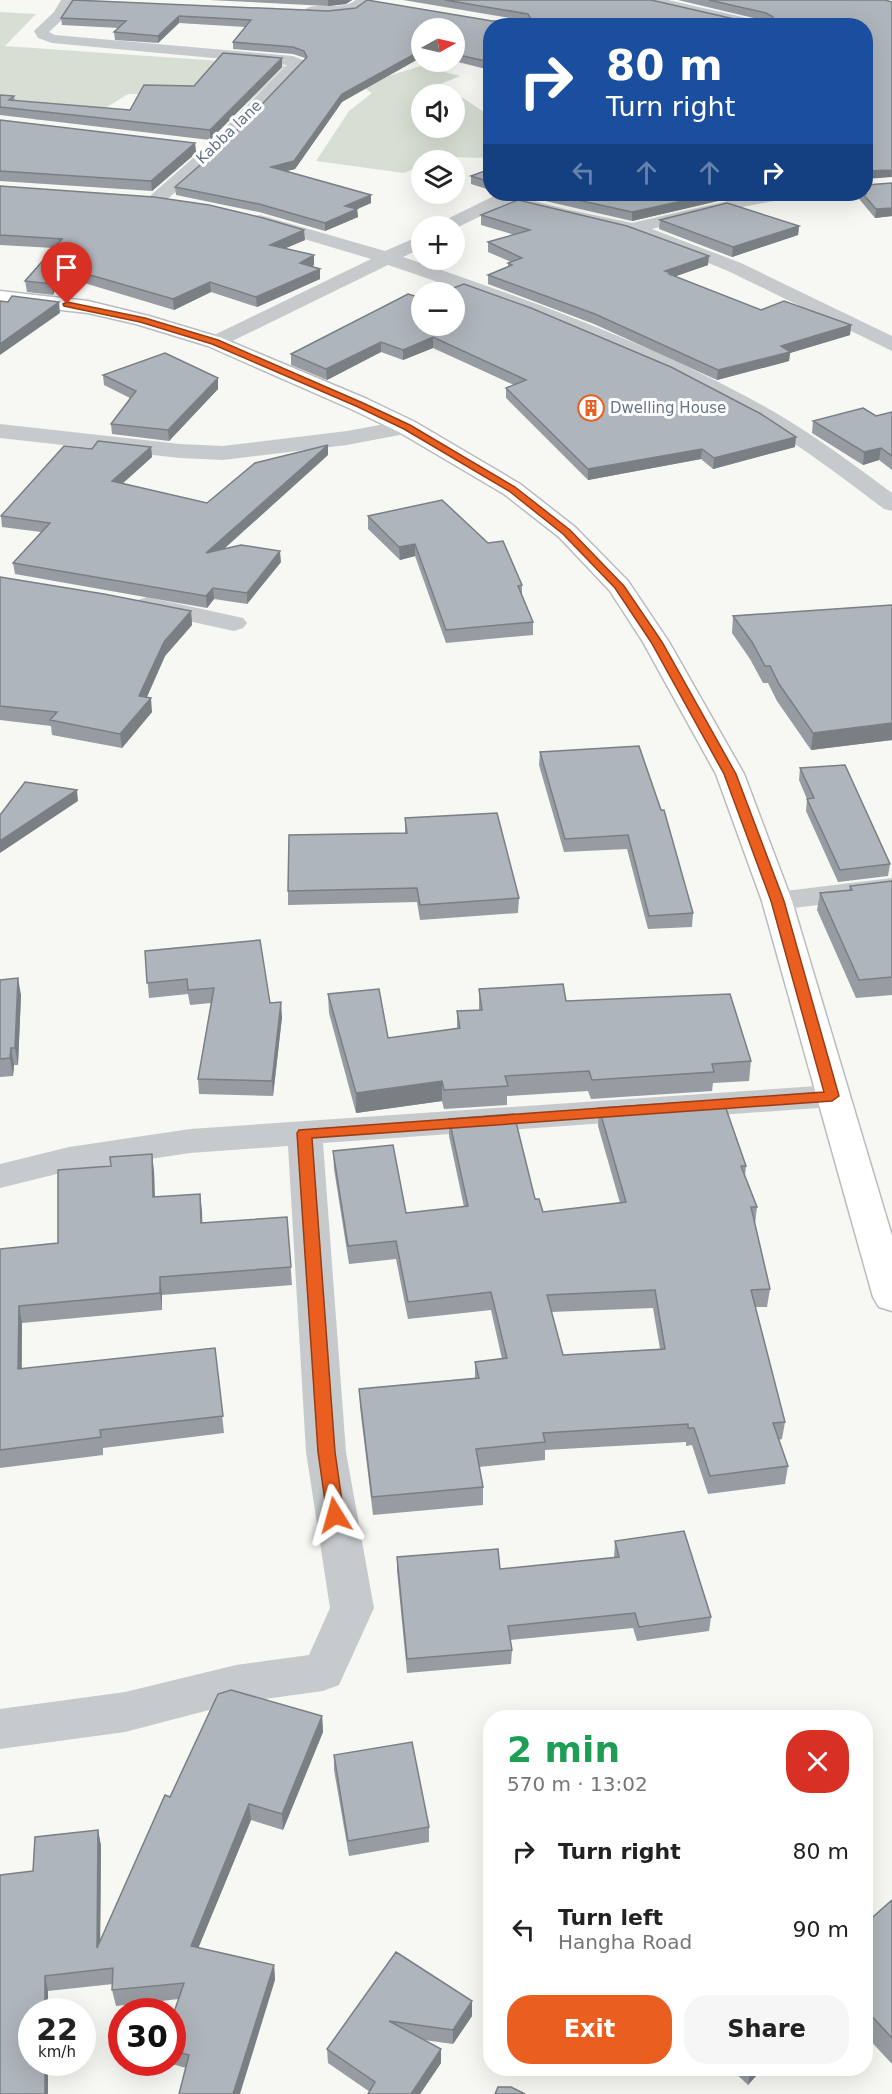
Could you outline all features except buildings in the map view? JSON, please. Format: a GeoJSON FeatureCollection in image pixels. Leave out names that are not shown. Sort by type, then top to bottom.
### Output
{"type":"FeatureCollection","features":[{"type":"Feature","properties":{"kind":"highway"},"geometry":{"type":"LineString","coordinates":[[0,297],[88,307],[142,320],[215,342],[407,427],[512,489],[567,532],[619,586],[656,642],[730,774],[777,901],[892,1297]]}},
{"type":"Feature","properties":{"kind":"street"},"geometry":{"type":"LineString","coordinates":[[70,0],[83,1]]}},
{"type":"Feature","properties":{"kind":"street","name":"Kabba lane"},"geometry":{"type":"LineString","coordinates":[[70,0],[60,14],[41,31],[43,35],[52,39],[91,44],[297,62],[215,148],[157,199]]}},
{"type":"Feature","properties":{"kind":"street"},"geometry":{"type":"LineString","coordinates":[[292,10],[342,12],[351,10],[364,0],[382,4]]}},
{"type":"Feature","properties":{"kind":"street"},"geometry":{"type":"LineString","coordinates":[[649,0],[729,18]]}},
{"type":"Feature","properties":{"kind":"street"},"geometry":{"type":"LineString","coordinates":[[192,145],[215,148]]}},
{"type":"Feature","properties":{"kind":"street"},"geometry":{"type":"LineString","coordinates":[[136,197],[181,203]]}},
{"type":"Feature","properties":{"kind":"street"},"geometry":{"type":"LineString","coordinates":[[465,217],[499,201]]}},
{"type":"Feature","properties":{"kind":"street"},"geometry":{"type":"LineString","coordinates":[[524,201],[562,214],[674,240],[717,258],[892,345]]}},
{"type":"Feature","properties":{"kind":"street"},"geometry":{"type":"LineString","coordinates":[[632,229],[747,201]]}},
{"type":"Feature","properties":{"kind":"street"},"geometry":{"type":"LineString","coordinates":[[237,215],[390,258],[590,332],[668,366],[750,408],[822,452],[892,504]]}},
{"type":"Feature","properties":{"kind":"street"},"geometry":{"type":"LineString","coordinates":[[215,342],[411,246]]}},
{"type":"Feature","properties":{"kind":"street"},"geometry":{"type":"LineString","coordinates":[[0,431],[180,451],[223,453],[347,438],[407,427]]}},
{"type":"Feature","properties":{"kind":"street"},"geometry":{"type":"LineString","coordinates":[[128,602],[234,623]]}},
{"type":"Feature","properties":{"kind":"street"},"geometry":{"type":"LineString","coordinates":[[777,901],[892,887]]}},
{"type":"Feature","properties":{"kind":"street"},"geometry":{"type":"LineString","coordinates":[[0,1176],[69,1159],[189,1142],[832,1096]]}},
{"type":"Feature","properties":{"kind":"street"},"geometry":{"type":"LineString","coordinates":[[0,1729],[125,1712],[236,1684],[323,1672],[352,1608],[326,1452],[304,1133]]}},
{"type":"Feature","properties":{"kind":"shaded area"},"geometry":{"type":"Polygon","coordinates":[[[0,12],[36,14],[5,46],[290,66],[242,108],[186,103],[183,94],[128,94],[86,120],[34,120],[48,109],[0,101],[0,12]]]}},
{"type":"Feature","properties":{"kind":"shaded area"},"geometry":{"type":"Polygon","coordinates":[[[411,69],[411,72],[444,72],[460,76],[441,84],[411,84],[411,138],[465,138],[465,100],[483,111],[483,158],[465,158],[465,150],[411,150],[411,170],[404,173],[316,161],[349,111],[372,93],[359,85],[411,69]]]}},
{"type":"Feature","properties":{"kind":"place","name":"Dwelling House"},"geometry":{"type":"Point","coordinates":[591,408]}},
{"type":"Feature","properties":{"kind":"route"},"geometry":{"type":"LineString","coordinates":[[67,304],[142,320],[215,342],[359,404],[407,427],[512,489],[567,532],[619,586],[656,642],[730,774],[777,901],[832,1096],[304,1133],[326,1452],[335,1515]]}}]}
